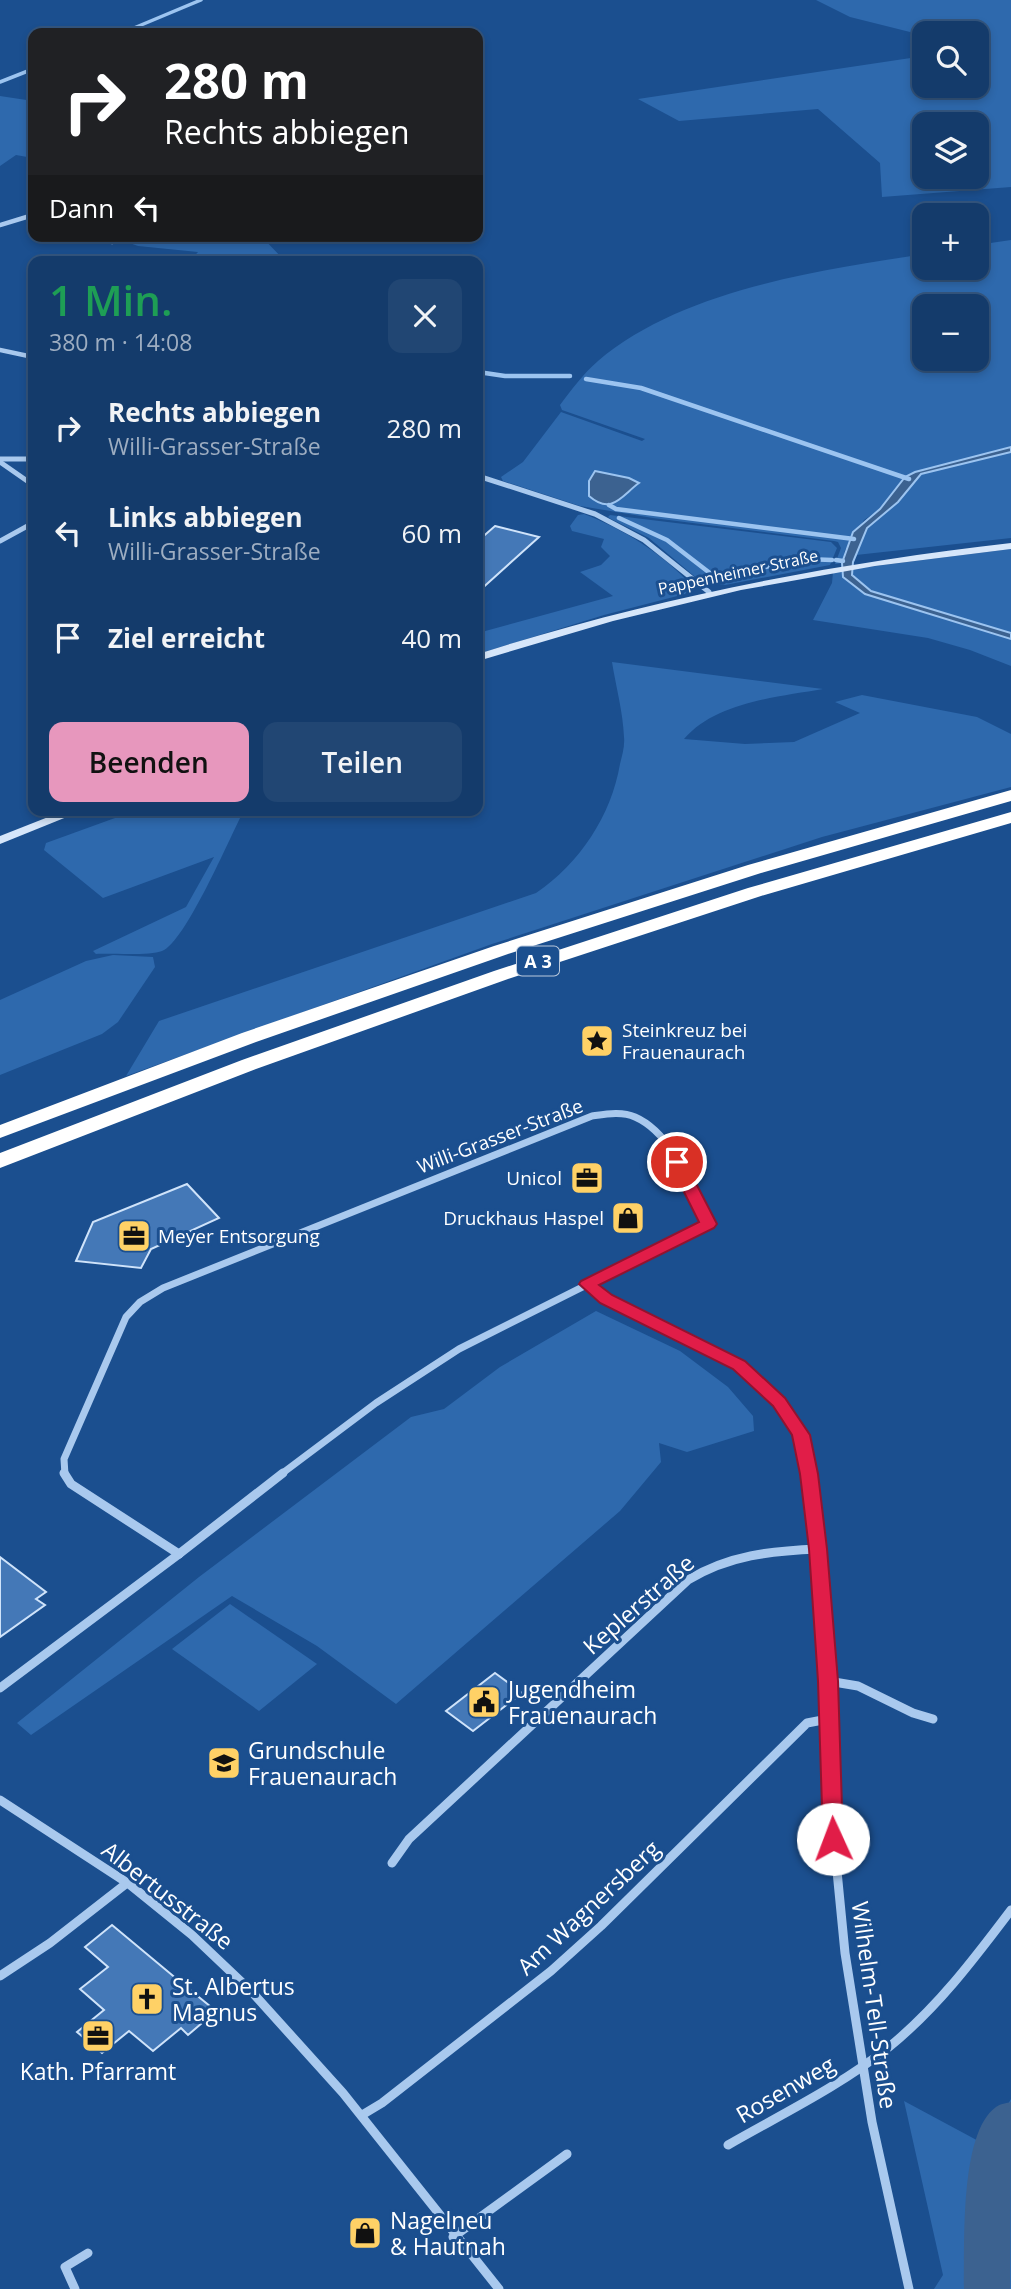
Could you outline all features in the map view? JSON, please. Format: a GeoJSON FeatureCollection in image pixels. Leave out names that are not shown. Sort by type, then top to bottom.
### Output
{"type":"FeatureCollection","features":[{"type":"Feature","properties":{"kind":"highway","name":"A 3"},"geometry":{"type":"LineString","coordinates":[[0,1132],[269,1030],[525,941],[694,887],[1011,795]]}},
{"type":"Feature","properties":{"kind":"highway","name":"A 3"},"geometry":{"type":"LineString","coordinates":[[0,1161],[233,1070],[454,990],[697,909],[1011,817]]}},
{"type":"Feature","properties":{"kind":"street"},"geometry":{"type":"LineString","coordinates":[[0,225],[28,217]]}},
{"type":"Feature","properties":{"kind":"street"},"geometry":{"type":"LineString","coordinates":[[0,350],[28,356]]}},
{"type":"Feature","properties":{"kind":"street"},"geometry":{"type":"LineString","coordinates":[[0,460],[28,459]]}},
{"type":"Feature","properties":{"kind":"street"},"geometry":{"type":"LineString","coordinates":[[0,460],[28,481]]}},
{"type":"Feature","properties":{"kind":"street"},"geometry":{"type":"LineString","coordinates":[[483,478],[594,514],[644,540],[709,592]]}},
{"type":"Feature","properties":{"kind":"street"},"geometry":{"type":"LineString","coordinates":[[0,541],[28,526]]}},
{"type":"Feature","properties":{"kind":"street"},"geometry":{"type":"LineString","coordinates":[[0,534],[8,537]]}},
{"type":"Feature","properties":{"kind":"street","name":"Pappenheimer Straße"},"geometry":{"type":"LineString","coordinates":[[483,657],[580,625],[709,592],[908,557],[1011,546]]}},
{"type":"Feature","properties":{"kind":"street"},"geometry":{"type":"LineString","coordinates":[[0,840],[62,816]]}},
{"type":"Feature","properties":{"kind":"street","name":"Willi-Grasser-Straße"},"geometry":{"type":"LineString","coordinates":[[0,1688],[179,1554],[372,1405],[415,1376],[480,1337],[708,1224],[666,1145],[646,1123],[636,1117],[621,1114],[592,1116],[347,1212],[163,1288],[140,1302],[126,1317],[64,1459],[63,1472],[71,1484],[179,1554]]}},
{"type":"Feature","properties":{"kind":"street","name":"Wilhelm-Tell-Straße"},"geometry":{"type":"LineString","coordinates":[[587,1284],[606,1299],[721,1354],[755,1377],[795,1423],[805,1447],[818,1549],[828,1681],[833,1839],[861,2067],[909,2289]]}},
{"type":"Feature","properties":{"kind":"street","name":"Keplerstraße"},"geometry":{"type":"LineString","coordinates":[[392,1863],[409,1839],[688,1580],[720,1561],[739,1555],[818,1549]]}},
{"type":"Feature","properties":{"kind":"street"},"geometry":{"type":"LineString","coordinates":[[828,1681],[858,1686],[913,1713],[933,1719]]}},
{"type":"Feature","properties":{"kind":"street","name":"Am Wagnersberg"},"geometry":{"type":"LineString","coordinates":[[362,2115],[382,2103],[551,1971],[601,1926],[807,1723],[828,1719]]}},
{"type":"Feature","properties":{"kind":"street","name":"Albertusstraße"},"geometry":{"type":"LineString","coordinates":[[0,1800],[127,1883],[206,1946],[251,1990],[319,2063],[362,2115],[453,2237],[499,2289]]}},
{"type":"Feature","properties":{"kind":"street"},"geometry":{"type":"LineString","coordinates":[[0,1976],[50,1943],[127,1883]]}},
{"type":"Feature","properties":{"kind":"street","name":"Rosenweg"},"geometry":{"type":"LineString","coordinates":[[728,2145],[861,2067],[906,2032],[955,1983],[1011,1910]]}},
{"type":"Feature","properties":{"kind":"street"},"geometry":{"type":"LineString","coordinates":[[453,2237],[567,2154]]}},
{"type":"Feature","properties":{"kind":"street"},"geometry":{"type":"LineString","coordinates":[[75,2289],[65,2267],[88,2253]]}},
{"type":"Feature","properties":{"kind":"shaded area"},"geometry":{"type":"Polygon","coordinates":[[[816,0],[1011,0],[1011,187],[989,189],[989,112],[912,112],[912,189],[985,189],[882,197],[880,163],[818,109],[679,121],[638,99],[912,58],[912,98],[989,98],[989,21],[912,21],[912,32],[850,17],[816,0]]]}},
{"type":"Feature","properties":{"kind":"shaded area"},"geometry":{"type":"Polygon","coordinates":[[[0,96],[28,100],[28,157],[16,155],[0,166],[0,96]]]}},
{"type":"Feature","properties":{"kind":"shaded area"},"geometry":{"type":"Polygon","coordinates":[[[1011,240],[1011,447],[905,477],[880,509],[864,520],[845,550],[842,563],[835,564],[841,548],[838,542],[580,506],[503,481],[501,477],[523,462],[561,412],[642,441],[645,439],[562,410],[560,405],[598,361],[632,337],[669,317],[710,300],[797,276],[912,256],[912,280],[989,280],[989,243],[1011,240]],[[595,471],[589,481],[588,492],[632,489],[639,484],[595,471]]]}},
{"type":"Feature","properties":{"kind":"shaded area"},"geometry":{"type":"Polygon","coordinates":[[[127,242],[267,242],[280,256],[194,256],[198,252],[138,246],[127,242]]]}},
{"type":"Feature","properties":{"kind":"shaded area"},"geometry":{"type":"Polygon","coordinates":[[[1011,447],[1011,452],[921,474],[898,502],[867,528],[853,562],[852,575],[871,591],[1011,633],[1011,639],[865,594],[843,577],[842,563],[853,532],[880,509],[905,477],[1011,447]]]}},
{"type":"Feature","properties":{"kind":"shaded area"},"geometry":{"type":"Polygon","coordinates":[[[1011,452],[1011,538],[856,555],[867,528],[898,502],[921,474],[1011,452]]]}},
{"type":"Feature","properties":{"kind":"shaded area"},"geometry":{"type":"Polygon","coordinates":[[[595,471],[629,478],[639,483],[616,502],[604,504],[589,496],[589,481],[595,471]]]}},
{"type":"Feature","properties":{"kind":"shaded area"},"geometry":{"type":"Polygon","coordinates":[[[584,514],[614,527],[642,544],[668,563],[692,586],[685,594],[604,615],[483,652],[483,632],[613,596],[580,572],[601,565],[610,556],[601,547],[604,539],[572,531],[570,526],[578,515],[584,514]]]}},
{"type":"Feature","properties":{"kind":"shaded area"},"geometry":{"type":"Polygon","coordinates":[[[610,515],[831,542],[837,548],[830,565],[725,585],[700,581],[649,538],[611,519],[608,517],[610,515]]]}},
{"type":"Feature","properties":{"kind":"shaded area"},"geometry":{"type":"Polygon","coordinates":[[[1011,549],[1011,633],[871,591],[852,575],[852,569],[1011,549]]]}},
{"type":"Feature","properties":{"kind":"shaded area"},"geometry":{"type":"Polygon","coordinates":[[[841,571],[865,594],[1011,639],[1011,666],[928,638],[813,620],[832,583],[833,572],[841,571]]]}},
{"type":"Feature","properties":{"kind":"shaded area"},"geometry":{"type":"Polygon","coordinates":[[[612,662],[823,689],[730,709],[697,727],[684,739],[745,744],[794,742],[860,713],[835,702],[862,695],[977,717],[1011,734],[1011,787],[822,837],[492,944],[126,1076],[159,1021],[536,893],[552,881],[580,853],[591,837],[616,783],[624,740],[612,662]]]}},
{"type":"Feature","properties":{"kind":"shaded area"},"geometry":{"type":"Polygon","coordinates":[[[120,816],[241,816],[183,929],[172,944],[156,953],[96,954],[93,951],[186,907],[214,857],[103,898],[44,850],[46,843],[120,816]]]}},
{"type":"Feature","properties":{"kind":"shaded area"},"geometry":{"type":"Polygon","coordinates":[[[113,955],[153,957],[155,967],[118,1022],[102,1034],[0,1075],[0,1000],[86,961],[113,955]]]}},
{"type":"Feature","properties":{"kind":"shaded area"},"geometry":{"type":"Polygon","coordinates":[[[596,1311],[680,1351],[728,1387],[753,1416],[754,1431],[687,1452],[659,1443],[661,1462],[620,1511],[396,1704],[317,1646],[232,1596],[31,1735],[17,1723],[199,1577],[411,1417],[444,1409],[500,1367],[596,1311]]]}},
{"type":"Feature","properties":{"kind":"shaded area"},"geometry":{"type":"Polygon","coordinates":[[[230,1604],[317,1664],[259,1711],[172,1649],[230,1604]]]}},
{"type":"Feature","properties":{"kind":"shaded area"},"geometry":{"type":"Polygon","coordinates":[[[1011,2099],[1011,2289],[934,2289],[943,2275],[904,2101],[984,2144],[1011,2099]]]}},
{"type":"Feature","properties":{"kind":"building"},"geometry":{"type":"Polygon","coordinates":[[[495,526],[539,537],[483,587],[483,537],[495,526]]]}},
{"type":"Feature","properties":{"kind":"building","name":"Meyer Entsorgung"},"geometry":{"type":"Polygon","coordinates":[[[187,1184],[219,1218],[151,1249],[141,1268],[76,1261],[93,1222],[187,1184]]]}},
{"type":"Feature","properties":{"kind":"building"},"geometry":{"type":"Polygon","coordinates":[[[0,1557],[46,1592],[36,1599],[45,1605],[0,1637],[0,1557]]]}},
{"type":"Feature","properties":{"kind":"building","name":"Jugendheim Frauenaurach"},"geometry":{"type":"Polygon","coordinates":[[[495,1673],[522,1693],[473,1731],[446,1711],[495,1673]]]}},
{"type":"Feature","properties":{"kind":"building","name":"St. Albertus Magnus"},"geometry":{"type":"Polygon","coordinates":[[[112,1925],[216,2011],[188,2035],[181,2028],[153,2051],[129,2031],[102,2053],[77,2032],[104,2010],[80,1989],[108,1967],[85,1947],[112,1925]]]}},
{"type":"Feature","properties":{"kind":"waterway"},"geometry":{"type":"LineString","coordinates":[[134,28],[201,0]]}},
{"type":"Feature","properties":{"kind":"waterway"},"geometry":{"type":"LineString","coordinates":[[0,82],[28,71]]}},
{"type":"Feature","properties":{"kind":"waterway"},"geometry":{"type":"LineString","coordinates":[[483,373],[505,376],[570,376]]}},
{"type":"Feature","properties":{"kind":"waterway"},"geometry":{"type":"LineString","coordinates":[[586,379],[641,388],[909,479]]}},
{"type":"Feature","properties":{"kind":"waterway"},"geometry":{"type":"LineString","coordinates":[[609,505],[616,509],[854,539]]}},
{"type":"Feature","properties":{"kind":"waterway"},"geometry":{"type":"LineString","coordinates":[[619,518],[667,540],[715,577],[805,559],[832,560]]}},
{"type":"Feature","properties":{"kind":"waterway"},"geometry":{"type":"LineString","coordinates":[[836,560],[843,561]]}},
{"type":"Feature","properties":{"kind":"waterway"},"geometry":{"type":"LineString","coordinates":[[987,2289],[990,2180],[997,2141],[1011,2121]]}},
{"type":"Feature","properties":{"kind":"place","name":"Steinkreuz bei Frauenaurach"},"geometry":{"type":"Point","coordinates":[597,1041]}},
{"type":"Feature","properties":{"kind":"place","name":"Unicol"},"geometry":{"type":"Point","coordinates":[587,1178]}},
{"type":"Feature","properties":{"kind":"place","name":"Druckhaus Haspel"},"geometry":{"type":"Point","coordinates":[628,1218]}},
{"type":"Feature","properties":{"kind":"place","name":"Meyer Entsorgung"},"geometry":{"type":"Point","coordinates":[134,1236]}},
{"type":"Feature","properties":{"kind":"place","name":"Jugendheim Frauenaurach"},"geometry":{"type":"Point","coordinates":[484,1702]}},
{"type":"Feature","properties":{"kind":"place","name":"Grundschule Frauenaurach"},"geometry":{"type":"Point","coordinates":[224,1763]}},
{"type":"Feature","properties":{"kind":"place","name":"St. Albertus Magnus"},"geometry":{"type":"Point","coordinates":[147,1999]}},
{"type":"Feature","properties":{"kind":"place","name":"Kath. Pfarramt"},"geometry":{"type":"Point","coordinates":[98,2036]}},
{"type":"Feature","properties":{"kind":"place","name":"Nagelneu & Hautnah"},"geometry":{"type":"Point","coordinates":[365,2233]}},
{"type":"Feature","properties":{"kind":"route"},"geometry":{"type":"LineString","coordinates":[[677,1162],[708,1224],[587,1284],[606,1299],[739,1365],[768,1389],[788,1412],[801,1435],[805,1447],[818,1549],[828,1681],[833,1839]]}}]}
